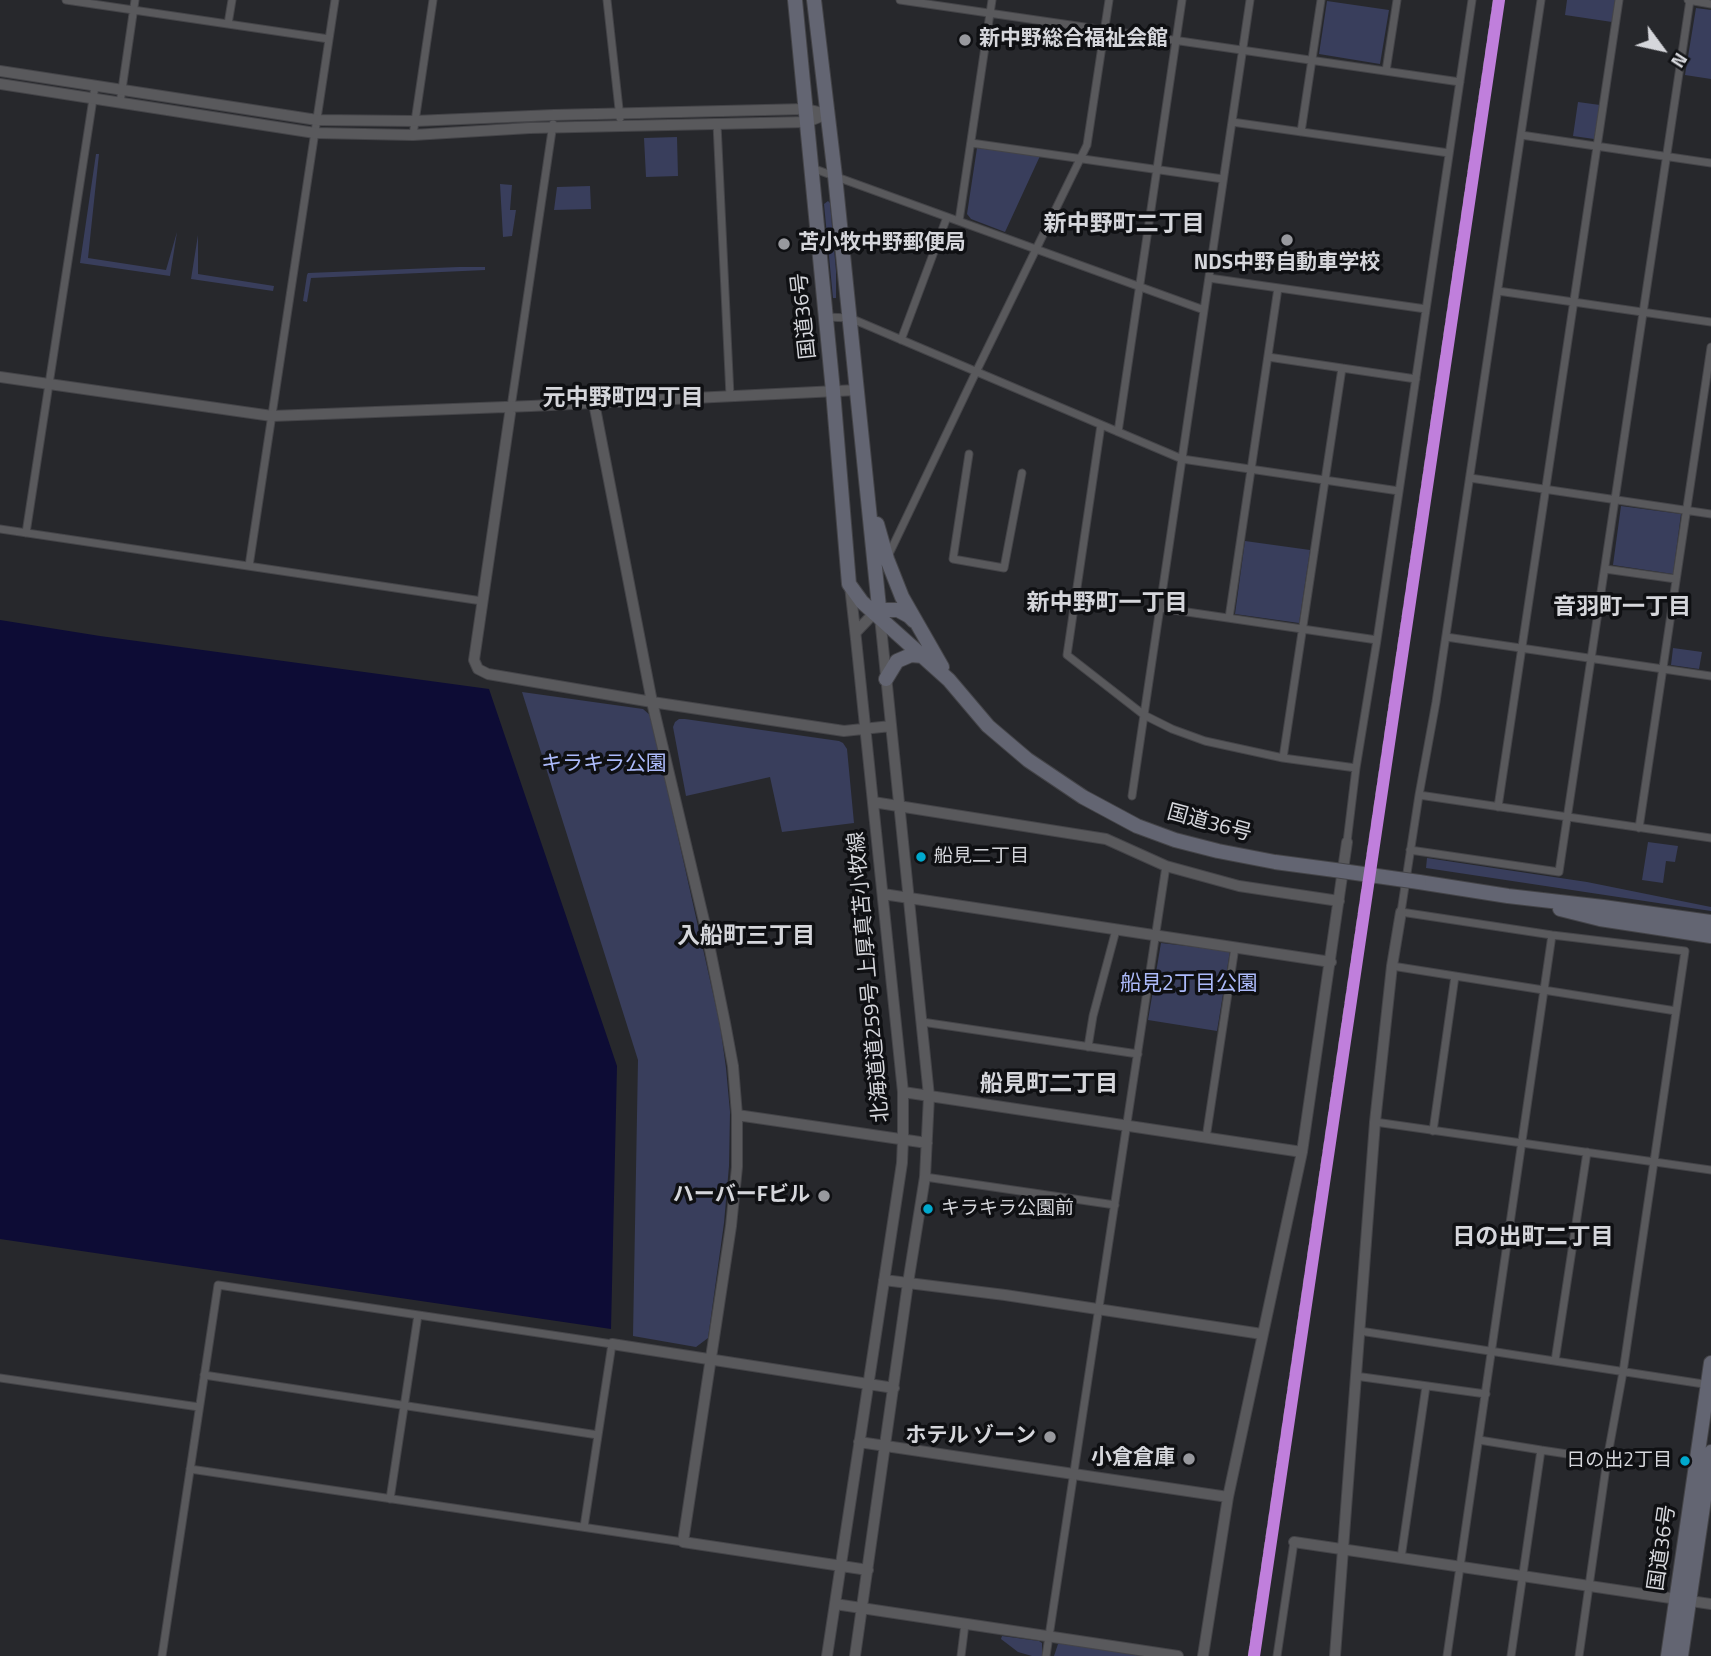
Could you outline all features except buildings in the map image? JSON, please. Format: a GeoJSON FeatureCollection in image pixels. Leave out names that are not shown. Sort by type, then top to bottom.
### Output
{"type":"FeatureCollection","features":[{"type":"Feature","properties":{"kind":"highway","name":"国道36号"},"geometry":{"type":"LineString","coordinates":[[795,0],[849,584],[862,602],[878,613],[949,680],[988,726],[1028,760],[1083,797],[1137,825],[1175,840],[1275,862],[1711,922]]}},
{"type":"Feature","properties":{"kind":"highway","name":"国道36号"},"geometry":{"type":"LineString","coordinates":[[814,0],[850,318],[878,613]]}},
{"type":"Feature","properties":{"kind":"highway","name":"国道36号"},"geometry":{"type":"LineString","coordinates":[[867,489],[887,559],[902,597],[949,680]]}},
{"type":"Feature","properties":{"kind":"highway"},"geometry":{"type":"LineString","coordinates":[[878,613],[898,611],[909,616],[919,626]]}},
{"type":"Feature","properties":{"kind":"highway"},"geometry":{"type":"LineString","coordinates":[[886,679],[897,662],[911,654],[923,656]]}},
{"type":"Feature","properties":{"kind":"highway","name":"国道36号"},"geometry":{"type":"LineString","coordinates":[[1508,896],[1600,919],[1711,936]]}},
{"type":"Feature","properties":{"kind":"highway","name":"国道36号"},"geometry":{"type":"LineString","coordinates":[[1681,1656],[1683,1600],[1711,1363]]}},
{"type":"Feature","properties":{"kind":"highway","name":"国道36号"},"geometry":{"type":"LineString","coordinates":[[1668,1656],[1683,1600],[1711,1452]]}},
{"type":"Feature","properties":{"kind":"street"},"geometry":{"type":"LineString","coordinates":[[66,0],[329,39]]}},
{"type":"Feature","properties":{"kind":"street"},"geometry":{"type":"LineString","coordinates":[[120,103],[135,0]]}},
{"type":"Feature","properties":{"kind":"street"},"geometry":{"type":"LineString","coordinates":[[228,24],[232,0]]}},
{"type":"Feature","properties":{"kind":"street"},"geometry":{"type":"LineString","coordinates":[[249,566],[335,0]]}},
{"type":"Feature","properties":{"kind":"street"},"geometry":{"type":"LineString","coordinates":[[413,135],[433,0]]}},
{"type":"Feature","properties":{"kind":"street"},"geometry":{"type":"LineString","coordinates":[[607,0],[621,126]]}},
{"type":"Feature","properties":{"kind":"street"},"geometry":{"type":"LineString","coordinates":[[900,0],[1460,82]]}},
{"type":"Feature","properties":{"kind":"street"},"geometry":{"type":"LineString","coordinates":[[959,221],[992,0]]}},
{"type":"Feature","properties":{"kind":"street"},"geometry":{"type":"LineString","coordinates":[[887,559],[1082,159],[1087,145],[1109,0]]}},
{"type":"Feature","properties":{"kind":"street"},"geometry":{"type":"LineString","coordinates":[[1118,432],[1182,0]]}},
{"type":"Feature","properties":{"kind":"street"},"geometry":{"type":"LineString","coordinates":[[1132,796],[1250,0]]}},
{"type":"Feature","properties":{"kind":"street"},"geometry":{"type":"LineString","coordinates":[[1301,132],[1321,0]]}},
{"type":"Feature","properties":{"kind":"street"},"geometry":{"type":"LineString","coordinates":[[1386,71],[1397,0]]}},
{"type":"Feature","properties":{"kind":"street"},"geometry":{"type":"LineString","coordinates":[[1203,1656],[1227,1497],[1302,1152],[1331,962],[1356,768],[1472,0]]}},
{"type":"Feature","properties":{"kind":"street"},"geometry":{"type":"LineString","coordinates":[[1335,1656],[1375,1122],[1392,967],[1436,702],[1541,0]]}},
{"type":"Feature","properties":{"kind":"street"},"geometry":{"type":"LineString","coordinates":[[1498,807],[1619,0]]}},
{"type":"Feature","properties":{"kind":"street"},"geometry":{"type":"LineString","coordinates":[[1410,850],[1559,872],[1689,0],[1711,4]]}},
{"type":"Feature","properties":{"kind":"street"},"geometry":{"type":"LineString","coordinates":[[0,71],[317,120],[415,121],[620,114],[806,116]]}},
{"type":"Feature","properties":{"kind":"street"},"geometry":{"type":"LineString","coordinates":[[0,85],[315,133],[413,135],[717,124],[827,114]]}},
{"type":"Feature","properties":{"kind":"street"},"geometry":{"type":"LineString","coordinates":[[26,533],[95,86]]}},
{"type":"Feature","properties":{"kind":"street"},"geometry":{"type":"LineString","coordinates":[[554,115],[482,601],[474,660],[478,669],[488,674],[652,702],[844,731],[891,726]]}},
{"type":"Feature","properties":{"kind":"street"},"geometry":{"type":"LineString","coordinates":[[1232,122],[1449,153]]}},
{"type":"Feature","properties":{"kind":"street"},"geometry":{"type":"LineString","coordinates":[[717,124],[730,396]]}},
{"type":"Feature","properties":{"kind":"street"},"geometry":{"type":"LineString","coordinates":[[1521,135],[1711,163]]}},
{"type":"Feature","properties":{"kind":"street"},"geometry":{"type":"LineString","coordinates":[[971,142],[1223,179]]}},
{"type":"Feature","properties":{"kind":"street"},"geometry":{"type":"LineString","coordinates":[[812,167],[1204,310]]}},
{"type":"Feature","properties":{"kind":"street"},"geometry":{"type":"LineString","coordinates":[[901,340],[947,217]]}},
{"type":"Feature","properties":{"kind":"street"},"geometry":{"type":"LineString","coordinates":[[1209,278],[1426,309]]}},
{"type":"Feature","properties":{"kind":"street"},"geometry":{"type":"LineString","coordinates":[[1229,618],[1278,288]]}},
{"type":"Feature","properties":{"kind":"street"},"geometry":{"type":"LineString","coordinates":[[1498,291],[1711,322]]}},
{"type":"Feature","properties":{"kind":"street"},"geometry":{"type":"LineString","coordinates":[[826,317],[850,318],[1182,459],[1399,491]]}},
{"type":"Feature","properties":{"kind":"street"},"geometry":{"type":"LineString","coordinates":[[1639,828],[1711,347]]}},
{"type":"Feature","properties":{"kind":"street"},"geometry":{"type":"LineString","coordinates":[[1268,357],[1416,379]]}},
{"type":"Feature","properties":{"kind":"street"},"geometry":{"type":"LineString","coordinates":[[1283,758],[1342,368]]}},
{"type":"Feature","properties":{"kind":"street"},"geometry":{"type":"LineString","coordinates":[[0,377],[272,416],[857,390]]}},
{"type":"Feature","properties":{"kind":"street"},"geometry":{"type":"LineString","coordinates":[[594,403],[652,702],[705,925],[733,1066],[737,1115],[736,1179],[683,1542]]}},
{"type":"Feature","properties":{"kind":"street"},"geometry":{"type":"LineString","coordinates":[[1101,425],[1067,655],[1144,715],[1172,729],[1205,741],[1283,758],[1356,768]]}},
{"type":"Feature","properties":{"kind":"street"},"geometry":{"type":"LineString","coordinates":[[969,454],[953,559],[1004,568],[1021,473]]}},
{"type":"Feature","properties":{"kind":"street"},"geometry":{"type":"LineString","coordinates":[[1470,478],[1711,513]]}},
{"type":"Feature","properties":{"kind":"street"},"geometry":{"type":"LineString","coordinates":[[0,529],[482,601]]}},
{"type":"Feature","properties":{"kind":"street"},"geometry":{"type":"LineString","coordinates":[[1605,569],[1676,579]]}},
{"type":"Feature","properties":{"kind":"street","name":"北海道道259号 上厚真苫小牧線"},"geometry":{"type":"LineString","coordinates":[[827,1656],[902,1163],[904,1092],[849,584]]}},
{"type":"Feature","properties":{"kind":"street"},"geometry":{"type":"LineString","coordinates":[[1160,608],[1377,640]]}},
{"type":"Feature","properties":{"kind":"street"},"geometry":{"type":"LineString","coordinates":[[856,632],[878,613]]}},
{"type":"Feature","properties":{"kind":"street"},"geometry":{"type":"LineString","coordinates":[[855,1656],[925,1177],[929,1096],[878,613]]}},
{"type":"Feature","properties":{"kind":"street"},"geometry":{"type":"LineString","coordinates":[[1446,637],[1711,676]]}},
{"type":"Feature","properties":{"kind":"street"},"geometry":{"type":"LineString","coordinates":[[1419,795],[1711,836]]}},
{"type":"Feature","properties":{"kind":"street"},"geometry":{"type":"LineString","coordinates":[[873,802],[1106,839],[1166,866],[1239,886],[1339,901]]}},
{"type":"Feature","properties":{"kind":"street"},"geometry":{"type":"LineString","coordinates":[[1046,1656],[1166,866]]}},
{"type":"Feature","properties":{"kind":"street"},"geometry":{"type":"LineString","coordinates":[[883,894],[1331,962]]}},
{"type":"Feature","properties":{"kind":"street"},"geometry":{"type":"LineString","coordinates":[[1401,912],[1685,951],[1579,1656]]}},
{"type":"Feature","properties":{"kind":"street"},"geometry":{"type":"LineString","coordinates":[[1088,1047],[1093,1016],[1116,930]]}},
{"type":"Feature","properties":{"kind":"street"},"geometry":{"type":"LineString","coordinates":[[1447,1656],[1552,934]]}},
{"type":"Feature","properties":{"kind":"street"},"geometry":{"type":"LineString","coordinates":[[1206,1138],[1235,947]]}},
{"type":"Feature","properties":{"kind":"street"},"geometry":{"type":"LineString","coordinates":[[1392,967],[1676,1011]]}},
{"type":"Feature","properties":{"kind":"street"},"geometry":{"type":"LineString","coordinates":[[1433,1131],[1455,976]]}},
{"type":"Feature","properties":{"kind":"street"},"geometry":{"type":"LineString","coordinates":[[922,1022],[1138,1054]]}},
{"type":"Feature","properties":{"kind":"street"},"geometry":{"type":"LineString","coordinates":[[904,1092],[1302,1152]]}},
{"type":"Feature","properties":{"kind":"street"},"geometry":{"type":"LineString","coordinates":[[737,1115],[927,1143]]}},
{"type":"Feature","properties":{"kind":"street"},"geometry":{"type":"LineString","coordinates":[[1375,1122],[1711,1170]]}},
{"type":"Feature","properties":{"kind":"street"},"geometry":{"type":"LineString","coordinates":[[1555,1361],[1587,1152]]}},
{"type":"Feature","properties":{"kind":"street"},"geometry":{"type":"LineString","coordinates":[[925,1177],[1115,1205]]}},
{"type":"Feature","properties":{"kind":"street"},"geometry":{"type":"LineString","coordinates":[[884,1280],[1262,1334]]}},
{"type":"Feature","properties":{"kind":"street"},"geometry":{"type":"LineString","coordinates":[[162,1656],[218,1285],[894,1388]]}},
{"type":"Feature","properties":{"kind":"street"},"geometry":{"type":"LineString","coordinates":[[390,1499],[418,1315]]}},
{"type":"Feature","properties":{"kind":"street"},"geometry":{"type":"LineString","coordinates":[[1360,1331],[1709,1385]]}},
{"type":"Feature","properties":{"kind":"street"},"geometry":{"type":"LineString","coordinates":[[584,1527],[612,1344]]}},
{"type":"Feature","properties":{"kind":"street"},"geometry":{"type":"LineString","coordinates":[[204,1375],[598,1435]]}},
{"type":"Feature","properties":{"kind":"street"},"geometry":{"type":"LineString","coordinates":[[1355,1376],[1486,1394]]}},
{"type":"Feature","properties":{"kind":"street"},"geometry":{"type":"LineString","coordinates":[[0,1378],[199,1407]]}},
{"type":"Feature","properties":{"kind":"street"},"geometry":{"type":"LineString","coordinates":[[1401,1558],[1426,1386]]}},
{"type":"Feature","properties":{"kind":"street"},"geometry":{"type":"LineString","coordinates":[[1479,1440],[1607,1460]]}},
{"type":"Feature","properties":{"kind":"street"},"geometry":{"type":"LineString","coordinates":[[859,1442],[1227,1497]]}},
{"type":"Feature","properties":{"kind":"street"},"geometry":{"type":"LineString","coordinates":[[1511,1656],[1541,1450]]}},
{"type":"Feature","properties":{"kind":"street"},"geometry":{"type":"LineString","coordinates":[[190,1469],[868,1570]]}},
{"type":"Feature","properties":{"kind":"street"},"geometry":{"type":"LineString","coordinates":[[1277,1656],[1294,1542],[1711,1604]]}},
{"type":"Feature","properties":{"kind":"street"},"geometry":{"type":"LineString","coordinates":[[835,1604],[1178,1656]]}},
{"type":"Feature","properties":{"kind":"street"},"geometry":{"type":"LineString","coordinates":[[961,1656],[965,1624]]}},
{"type":"Feature","properties":{"kind":"green space"},"geometry":{"type":"Polygon","coordinates":[[[1567,0],[1616,0],[1612,22],[1565,15],[1567,0]]]}},
{"type":"Feature","properties":{"kind":"green space"},"geometry":{"type":"Polygon","coordinates":[[[1327,1],[1389,10],[1380,64],[1319,54],[1327,1]]]}},
{"type":"Feature","properties":{"kind":"green space"},"geometry":{"type":"Polygon","coordinates":[[[1696,8],[1711,10],[1711,79],[1685,75],[1696,8]]]}},
{"type":"Feature","properties":{"kind":"green space"},"geometry":{"type":"Polygon","coordinates":[[[1578,102],[1600,105],[1594,139],[1573,136],[1578,102]]]}},
{"type":"Feature","properties":{"kind":"green space"},"geometry":{"type":"Polygon","coordinates":[[[677,137],[678,176],[646,177],[644,138],[677,137]]]}},
{"type":"Feature","properties":{"kind":"green space"},"geometry":{"type":"Polygon","coordinates":[[[977,148],[1040,156],[1005,232],[971,219],[967,214],[977,148]]]}},
{"type":"Feature","properties":{"kind":"green space"},"geometry":{"type":"Polygon","coordinates":[[[96,154],[99,154],[88,258],[166,270],[177,232],[170,276],[80,263],[96,154]]]}},
{"type":"Feature","properties":{"kind":"green space"},"geometry":{"type":"Polygon","coordinates":[[[500,184],[512,185],[510,210],[516,210],[512,236],[503,237],[500,184]]]}},
{"type":"Feature","properties":{"kind":"green space"},"geometry":{"type":"Polygon","coordinates":[[[590,186],[591,209],[554,210],[557,187],[590,186]]]}},
{"type":"Feature","properties":{"kind":"green space"},"geometry":{"type":"Polygon","coordinates":[[[828,201],[836,271],[836,298],[833,298],[824,204],[828,201]]]}},
{"type":"Feature","properties":{"kind":"green space"},"geometry":{"type":"Polygon","coordinates":[[[198,235],[198,274],[274,286],[273,291],[191,279],[198,235]]]}},
{"type":"Feature","properties":{"kind":"green space"},"geometry":{"type":"Polygon","coordinates":[[[485,267],[485,270],[311,278],[307,302],[303,301],[308,273],[485,267]]]}},
{"type":"Feature","properties":{"kind":"green space"},"geometry":{"type":"Polygon","coordinates":[[[1621,506],[1681,514],[1673,574],[1613,565],[1621,506]]]}},
{"type":"Feature","properties":{"kind":"green space"},"geometry":{"type":"Polygon","coordinates":[[[1245,541],[1310,550],[1299,623],[1235,614],[1245,541]]]}},
{"type":"Feature","properties":{"kind":"green space"},"geometry":{"type":"Polygon","coordinates":[[[1673,648],[1702,652],[1699,669],[1671,665],[1673,648]]]}},
{"type":"Feature","properties":{"kind":"green space","name":"キラキラ公園"},"geometry":{"type":"Polygon","coordinates":[[[522,692],[643,709],[651,716],[720,1025],[730,1112],[724,1223],[708,1338],[696,1347],[633,1336],[638,1060],[522,692]]]}},
{"type":"Feature","properties":{"kind":"green space"},"geometry":{"type":"Polygon","coordinates":[[[679,719],[843,743],[847,749],[854,823],[782,832],[770,777],[686,796],[673,727],[679,719]]]}},
{"type":"Feature","properties":{"kind":"green space"},"geometry":{"type":"Polygon","coordinates":[[[1648,842],[1678,846],[1675,862],[1666,861],[1663,883],[1642,880],[1648,842]]]}},
{"type":"Feature","properties":{"kind":"green space"},"geometry":{"type":"Polygon","coordinates":[[[1427,858],[1587,882],[1711,907],[1711,911],[1426,868],[1427,858]]]}},
{"type":"Feature","properties":{"kind":"green space","name":"船見2丁目公園"},"geometry":{"type":"Polygon","coordinates":[[[1161,943],[1230,951],[1217,1031],[1148,1020],[1161,943]]]}},
{"type":"Feature","properties":{"kind":"green space"},"geometry":{"type":"Polygon","coordinates":[[[1002,1636],[1039,1641],[1042,1643],[1042,1656],[1018,1652],[1001,1639],[1002,1636]]]}},
{"type":"Feature","properties":{"kind":"green space"},"geometry":{"type":"Polygon","coordinates":[[[1058,1644],[1149,1656],[1054,1656],[1058,1644]]]}},
{"type":"Feature","properties":{"kind":"shaded area"},"geometry":{"type":"Polygon","coordinates":[[[0,620],[489,689],[617,1066],[611,1329],[0,1239],[0,620]]]}},
{"type":"Feature","properties":{"kind":"railway"},"geometry":{"type":"LineString","coordinates":[[1249,1656],[1494,0]]}},
{"type":"Feature","properties":{"kind":"transit line"},"geometry":{"type":"LineString","coordinates":[[1254,1656],[1499,0]]}},
{"type":"Feature","properties":{"kind":"place","name":"新中野総合福祉会館"},"geometry":{"type":"Point","coordinates":[965,40]}},
{"type":"Feature","properties":{"kind":"place","name":"NDS中野自動車学校"},"geometry":{"type":"Point","coordinates":[1287,240]}},
{"type":"Feature","properties":{"kind":"place","name":"苫小牧中野郵便局"},"geometry":{"type":"Point","coordinates":[784,244]}},
{"type":"Feature","properties":{"kind":"place","name":"船見二丁目"},"geometry":{"type":"Point","coordinates":[921,857]}},
{"type":"Feature","properties":{"kind":"place","name":"ハーバーFビル"},"geometry":{"type":"Point","coordinates":[824,1196]}},
{"type":"Feature","properties":{"kind":"place","name":"キラキラ公園前"},"geometry":{"type":"Point","coordinates":[928,1209]}},
{"type":"Feature","properties":{"kind":"place","name":"ホテル ゾーン"},"geometry":{"type":"Point","coordinates":[1050,1437]}},
{"type":"Feature","properties":{"kind":"place","name":"小倉倉庫"},"geometry":{"type":"Point","coordinates":[1189,1459]}},
{"type":"Feature","properties":{"kind":"place","name":"日の出2丁目"},"geometry":{"type":"Point","coordinates":[1685,1461]}},
{"type":"Feature","properties":{"kind":"district","name":"新中野町二丁目"},"geometry":{"type":"Point","coordinates":[1124,225]}},
{"type":"Feature","properties":{"kind":"district","name":"元中野町四丁目"},"geometry":{"type":"Point","coordinates":[623,399]}},
{"type":"Feature","properties":{"kind":"district","name":"新中野町一丁目"},"geometry":{"type":"Point","coordinates":[1107,604]}},
{"type":"Feature","properties":{"kind":"district","name":"音羽町一丁目"},"geometry":{"type":"Point","coordinates":[1622,608]}},
{"type":"Feature","properties":{"kind":"district","name":"入船町三丁目"},"geometry":{"type":"Point","coordinates":[746,937]}},
{"type":"Feature","properties":{"kind":"district","name":"船見町二丁目"},"geometry":{"type":"Point","coordinates":[1049,1085]}},
{"type":"Feature","properties":{"kind":"district","name":"日の出町二丁目"},"geometry":{"type":"Point","coordinates":[1533,1238]}}]}
